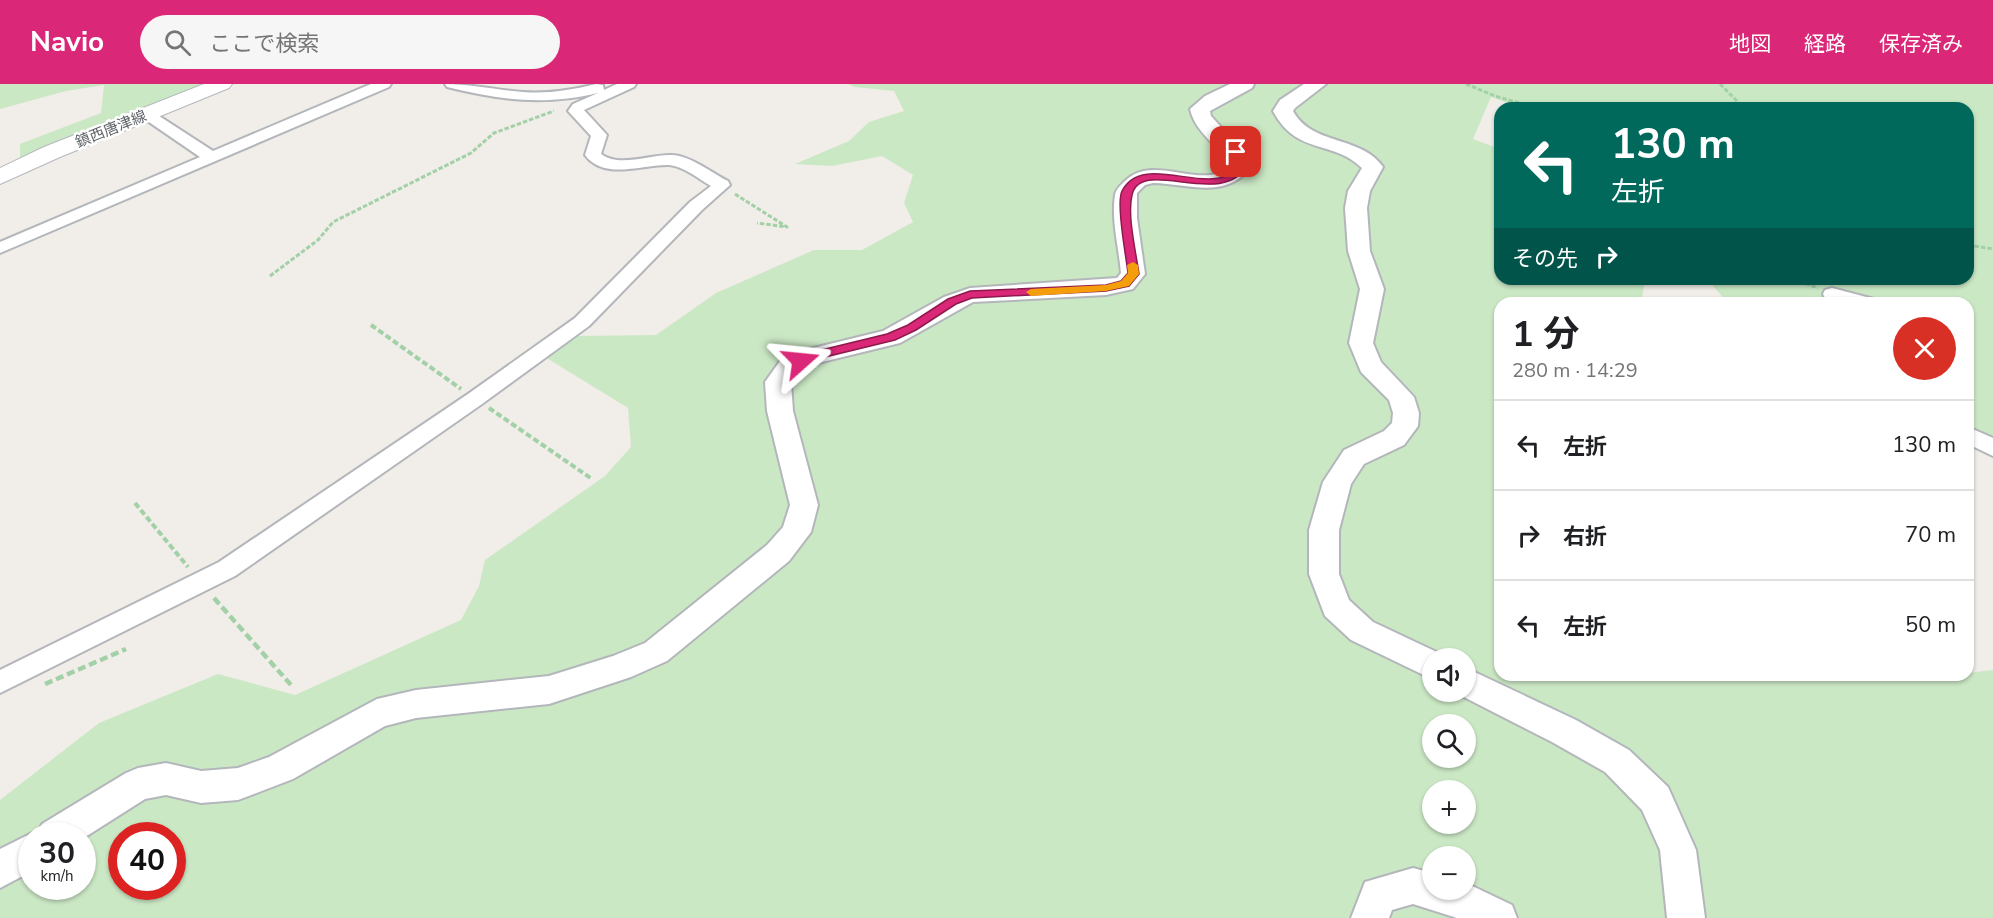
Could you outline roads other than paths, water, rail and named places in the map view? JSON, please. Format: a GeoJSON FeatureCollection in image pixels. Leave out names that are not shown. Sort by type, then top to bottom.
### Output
{"type":"FeatureCollection","features":[{"type":"Feature","properties":{"kind":"main road","name":"鎮西唐津線"},"geometry":{"type":"LineString","coordinates":[[0,177],[52,153],[222,84]]}},
{"type":"Feature","properties":{"kind":"street"},"geometry":{"type":"LineString","coordinates":[[0,248],[384,84]]}},
{"type":"Feature","properties":{"kind":"street"},"geometry":{"type":"LineString","coordinates":[[452,84],[500,95],[534,99],[555,97],[610,84]]}},
{"type":"Feature","properties":{"kind":"street"},"geometry":{"type":"LineString","coordinates":[[0,682],[227,569],[475,399],[582,322],[696,206],[722,185],[672,160],[618,165],[599,160],[593,155],[599,135],[576,111],[578,107],[629,84]]}},
{"type":"Feature","properties":{"kind":"street"},"geometry":{"type":"LineString","coordinates":[[77,822],[138,784],[166,779],[201,787],[238,784],[280,768],[377,714],[416,704],[549,690],[620,667],[656,652],[778,553],[796,531],[804,505],[780,411],[778,382],[789,367],[814,356],[891,337],[952,302],[970,295],[1106,288],[1125,284],[1133,274],[1125,204],[1127,191],[1139,180],[1154,176],[1208,182],[1225,181],[1240,171],[1244,163],[1209,128],[1200,115],[1200,109],[1212,100],[1245,84]]}},
{"type":"Feature","properties":{"kind":"street"},"geometry":{"type":"LineString","coordinates":[[1317,84],[1287,104],[1283,111],[1286,120],[1305,136],[1355,153],[1367,160],[1373,167],[1371,174],[1359,190],[1356,208],[1359,251],[1372,289],[1361,344],[1370,366],[1401,397],[1406,413],[1404,426],[1394,438],[1354,457],[1337,482],[1324,530],[1324,574],[1336,606],[1362,631],[1422,660]]}},
{"type":"Feature","properties":{"kind":"street"},"geometry":{"type":"LineString","coordinates":[[151,117],[212,158]]}},
{"type":"Feature","properties":{"kind":"street"},"geometry":{"type":"LineString","coordinates":[[1832,294],[1844,297]]}},
{"type":"Feature","properties":{"kind":"street"},"geometry":{"type":"LineString","coordinates":[[1974,437],[1993,448]]}},
{"type":"Feature","properties":{"kind":"street"},"geometry":{"type":"LineString","coordinates":[[1476,687],[1564,731],[1617,761],[1655,799],[1677,850],[1686,918]]}},
{"type":"Feature","properties":{"kind":"street"},"geometry":{"type":"LineString","coordinates":[[0,870],[18,859]]}},
{"type":"Feature","properties":{"kind":"street"},"geometry":{"type":"LineString","coordinates":[[1370,918],[1378,895],[1413,886],[1454,897],[1497,918]]}}]}
